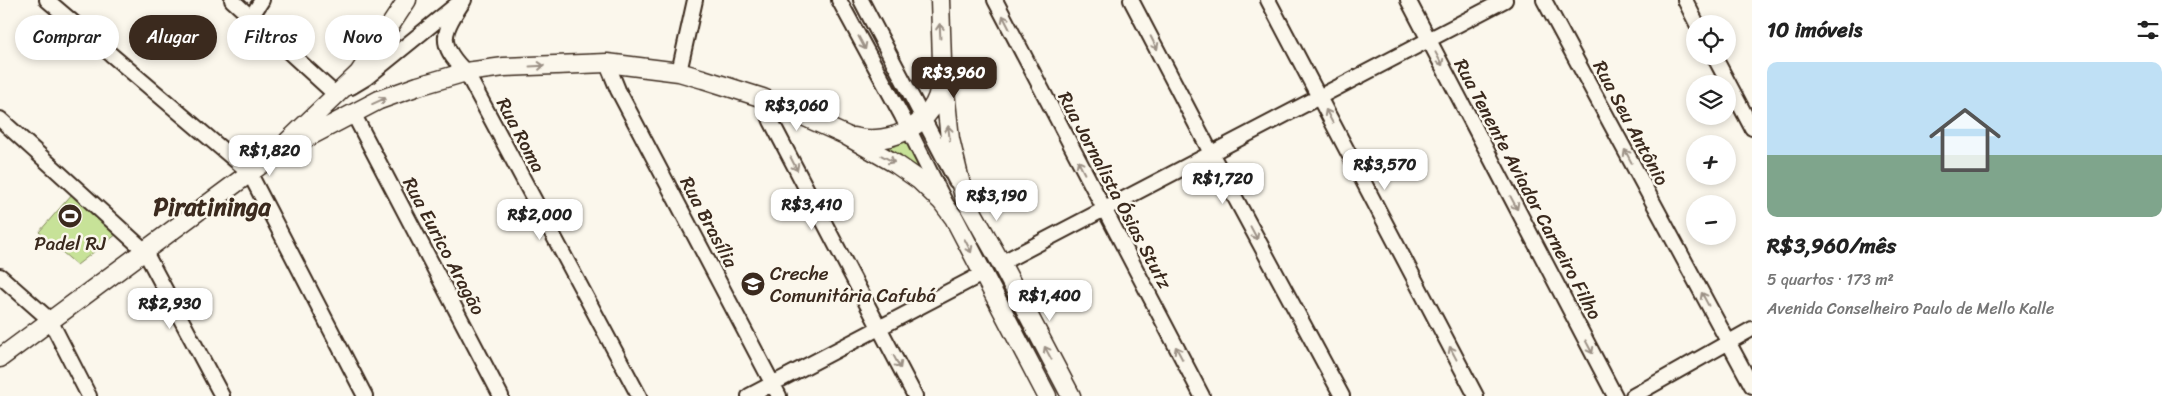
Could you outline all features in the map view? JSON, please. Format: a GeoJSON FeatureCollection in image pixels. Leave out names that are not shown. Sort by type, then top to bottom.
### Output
{"type":"FeatureCollection","features":[{"type":"Feature","properties":{"kind":"main road"},"geometry":{"type":"LineString","coordinates":[[274,155],[359,73],[408,0]]}},
{"type":"Feature","properties":{"kind":"main road"},"geometry":{"type":"LineString","coordinates":[[940,0],[942,62],[950,139],[964,197],[1071,396]]}},
{"type":"Feature","properties":{"kind":"main road"},"geometry":{"type":"LineString","coordinates":[[845,135],[868,140],[880,139],[891,137],[916,124],[932,110],[938,96],[942,62]]}},
{"type":"Feature","properties":{"kind":"main road"},"geometry":{"type":"LineString","coordinates":[[0,358],[249,172],[274,155],[353,114],[398,93],[466,72],[504,67],[607,64],[679,72],[763,98],[845,135],[896,164],[919,180],[942,202],[954,218],[1047,396]]}},
{"type":"Feature","properties":{"kind":"street"},"geometry":{"type":"LineString","coordinates":[[46,0],[249,172],[365,396]]}},
{"type":"Feature","properties":{"kind":"street"},"geometry":{"type":"LineString","coordinates":[[232,0],[249,15]]}},
{"type":"Feature","properties":{"kind":"street"},"geometry":{"type":"LineString","coordinates":[[252,15],[262,0]]}},
{"type":"Feature","properties":{"kind":"street"},"geometry":{"type":"LineString","coordinates":[[300,60],[338,93],[355,86],[366,78],[463,0]]}},
{"type":"Feature","properties":{"kind":"street","name":"Rua Roma"},"geometry":{"type":"LineString","coordinates":[[463,0],[447,29],[444,39],[452,58],[466,72],[639,396]]}},
{"type":"Feature","properties":{"kind":"street"},"geometry":{"type":"LineString","coordinates":[[679,72],[695,0]]}},
{"type":"Feature","properties":{"kind":"street"},"geometry":{"type":"LineString","coordinates":[[839,0],[964,197]]}},
{"type":"Feature","properties":{"kind":"street"},"geometry":{"type":"LineString","coordinates":[[861,0],[916,124],[954,218]]}},
{"type":"Feature","properties":{"kind":"street","name":"Rua Jornalista Ósias Stutz"},"geometry":{"type":"LineString","coordinates":[[995,0],[1103,210],[1202,396]]}},
{"type":"Feature","properties":{"kind":"street"},"geometry":{"type":"LineString","coordinates":[[1131,0],[1342,396]]}},
{"type":"Feature","properties":{"kind":"street"},"geometry":{"type":"LineString","coordinates":[[1268,0],[1476,396]]}},
{"type":"Feature","properties":{"kind":"street","name":"Rua Tenente Aviador Carneiro Filho"},"geometry":{"type":"LineString","coordinates":[[1408,0],[1615,396]]}},
{"type":"Feature","properties":{"kind":"street"},"geometry":{"type":"LineString","coordinates":[[1001,263],[1505,0]]}},
{"type":"Feature","properties":{"kind":"street","name":"Rua Seu Antônio"},"geometry":{"type":"LineString","coordinates":[[1544,0],[1752,386]]}},
{"type":"Feature","properties":{"kind":"street"},"geometry":{"type":"LineString","coordinates":[[1685,0],[1692,15]]}},
{"type":"Feature","properties":{"kind":"street","name":"Rua Brasília"},"geometry":{"type":"LineString","coordinates":[[607,64],[618,90],[776,390]]}},
{"type":"Feature","properties":{"kind":"street"},"geometry":{"type":"LineString","coordinates":[[1719,65],[1752,128]]}},
{"type":"Feature","properties":{"kind":"street"},"geometry":{"type":"LineString","coordinates":[[763,98],[771,121],[915,396]]}},
{"type":"Feature","properties":{"kind":"street","name":"Rua Eurico Aragão"},"geometry":{"type":"LineString","coordinates":[[353,114],[501,396]]}},
{"type":"Feature","properties":{"kind":"street"},"geometry":{"type":"LineString","coordinates":[[0,119],[144,250],[222,396]]}},
{"type":"Feature","properties":{"kind":"street"},"geometry":{"type":"LineString","coordinates":[[749,396],[776,390],[879,328],[982,274]]}},
{"type":"Feature","properties":{"kind":"street"},"geometry":{"type":"LineString","coordinates":[[0,276],[50,320],[89,396]]}},
{"type":"Feature","properties":{"kind":"street"},"geometry":{"type":"LineString","coordinates":[[1633,396],[1752,329]]}},
{"type":"Feature","properties":{"kind":"green space"},"geometry":{"type":"Polygon","coordinates":[[[907,135],[940,195],[870,145],[907,135]]]}},
{"type":"Feature","properties":{"kind":"green space","name":"Padel RJ"},"geometry":{"type":"Polygon","coordinates":[[[73,193],[117,234],[77,265],[39,232],[73,193]]]}},
{"type":"Feature","properties":{"kind":"place","name":"Padel RJ"},"geometry":{"type":"Point","coordinates":[70,216]}},
{"type":"Feature","properties":{"kind":"place","name":"Creche Comunitária Cafubá"},"geometry":{"type":"Point","coordinates":[753,284]}},
{"type":"Feature","properties":{"kind":"district","name":"Piratininga"},"geometry":{"type":"Point","coordinates":[212,207]}}]}
